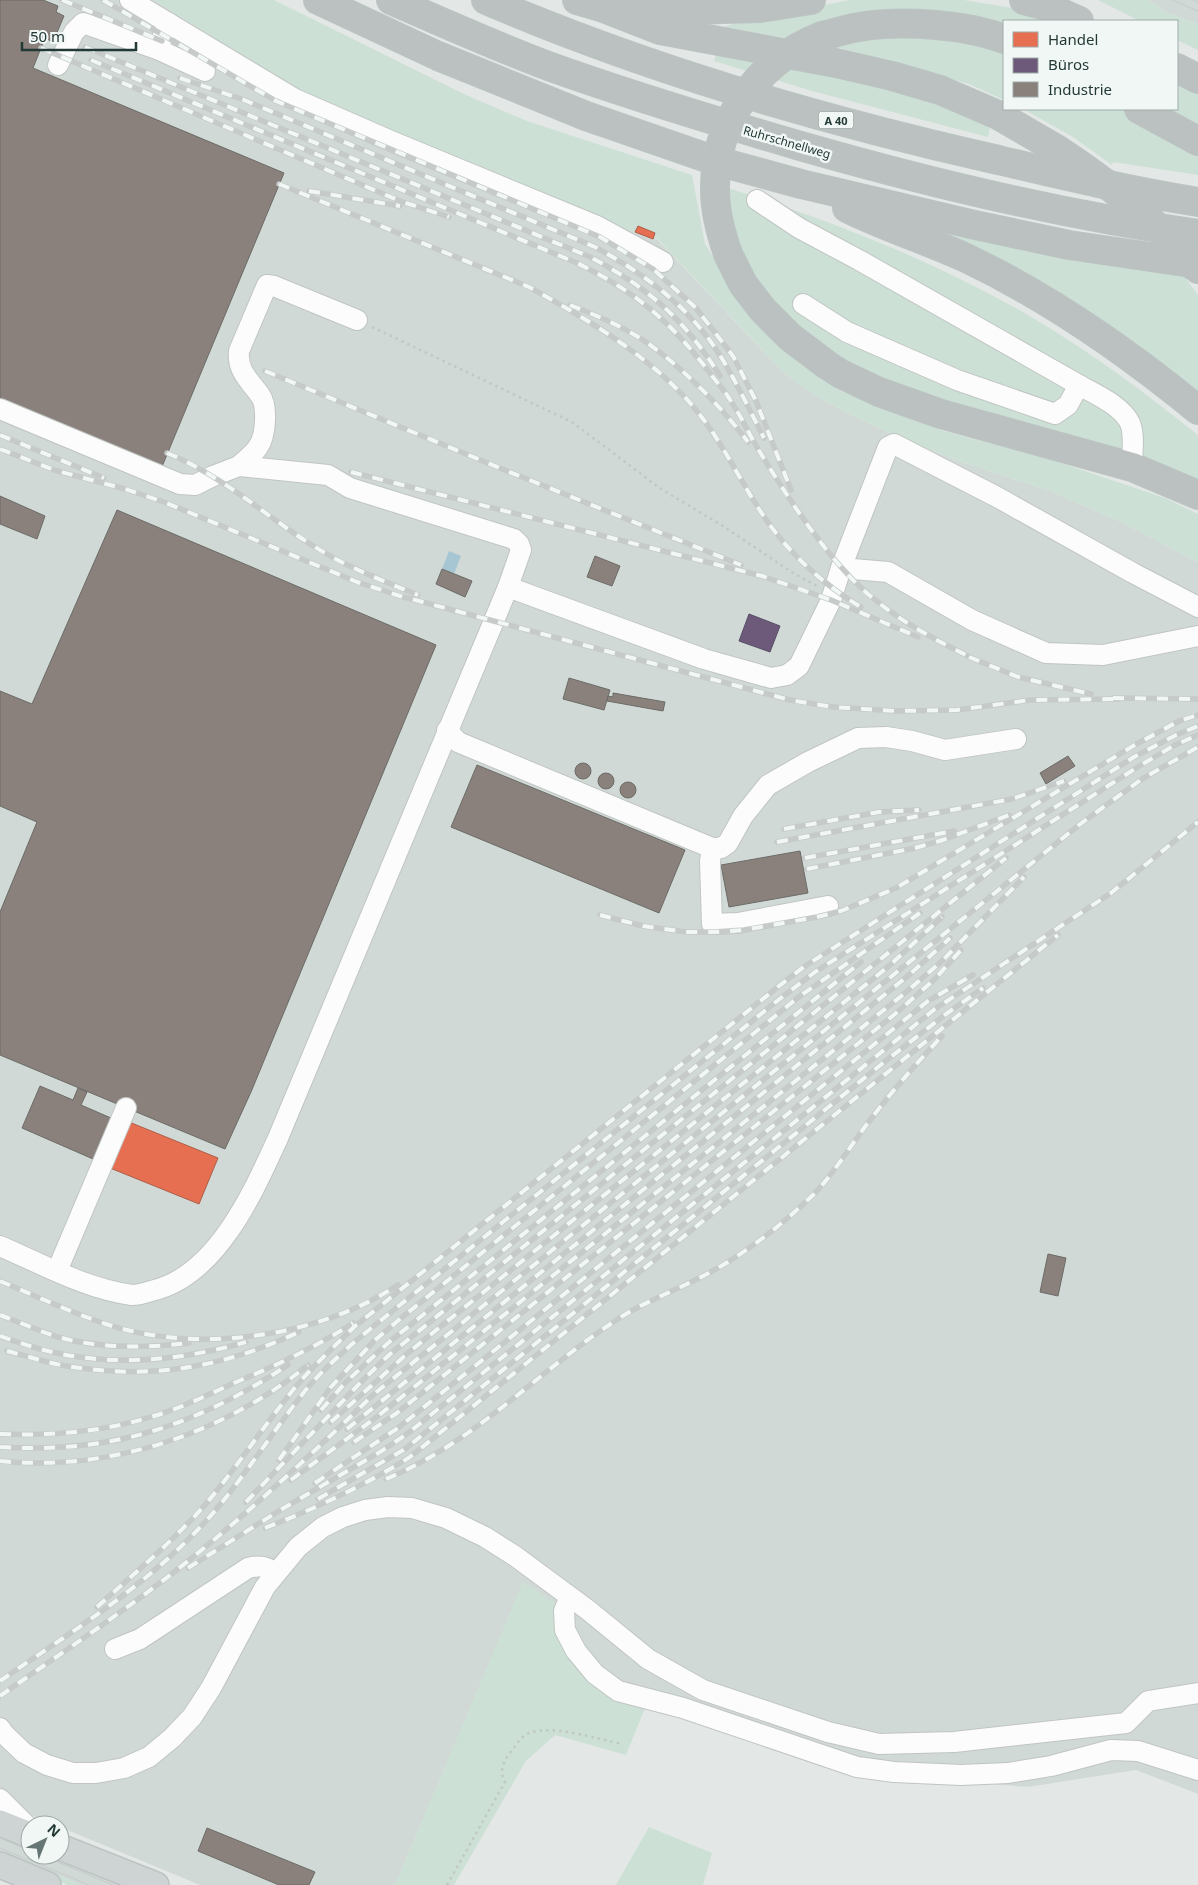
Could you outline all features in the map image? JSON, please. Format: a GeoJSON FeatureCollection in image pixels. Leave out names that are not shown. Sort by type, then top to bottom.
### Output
{"type":"FeatureCollection","features":[{"type":"Feature","properties":{"kind":"highway"},"geometry":{"type":"LineString","coordinates":[[318,0],[438,56],[586,116],[713,160],[801,184],[975,225],[1060,243],[1198,264]]}},
{"type":"Feature","properties":{"kind":"highway","name":"Ruhrschnellweg"},"geometry":{"type":"LineString","coordinates":[[391,0],[486,42],[552,67],[700,117],[885,171],[1139,226],[1198,234]]}},
{"type":"Feature","properties":{"kind":"highway","name":"A 40"},"geometry":{"type":"LineString","coordinates":[[486,0],[552,28],[749,96],[900,138],[1144,194],[1198,202]]}},
{"type":"Feature","properties":{"kind":"highway"},"geometry":{"type":"LineString","coordinates":[[589,3],[689,10],[760,8],[811,0]]}},
{"type":"Feature","properties":{"kind":"highway"},"geometry":{"type":"LineString","coordinates":[[1024,0],[1046,6],[1077,20]]}},
{"type":"Feature","properties":{"kind":"highway"},"geometry":{"type":"LineString","coordinates":[[589,3],[660,30],[836,63],[892,76],[940,90],[998,115],[1023,128],[1086,168],[1125,198],[1150,220],[1198,270]]}},
{"type":"Feature","properties":{"kind":"highway"},"geometry":{"type":"LineString","coordinates":[[1003,39],[945,26],[886,24],[840,31],[806,42],[776,62],[764,73],[740,102],[724,132],[719,148],[715,192],[717,212],[728,254],[742,284],[763,310],[790,337],[841,374],[879,392],[941,414],[1132,467],[1198,495]]}},
{"type":"Feature","properties":{"kind":"highway"},"geometry":{"type":"LineString","coordinates":[[1178,69],[1198,79]]}},
{"type":"Feature","properties":{"kind":"highway"},"geometry":{"type":"LineString","coordinates":[[1140,110],[1198,141]]}},
{"type":"Feature","properties":{"kind":"highway"},"geometry":{"type":"LineString","coordinates":[[801,184],[853,211],[966,258],[1045,301],[1105,339],[1159,378],[1198,410]]}},
{"type":"Feature","properties":{"kind":"main road"},"geometry":{"type":"LineString","coordinates":[[0,1823],[20,1831]]}},
{"type":"Feature","properties":{"kind":"main road"},"geometry":{"type":"LineString","coordinates":[[70,1851],[156,1885]]}},
{"type":"Feature","properties":{"kind":"main road"},"geometry":{"type":"LineString","coordinates":[[0,1865],[48,1885]]}},
{"type":"Feature","properties":{"kind":"lane"},"geometry":{"type":"LineString","coordinates":[[130,0],[295,99],[597,226],[663,262]]}},
{"type":"Feature","properties":{"kind":"lane"},"geometry":{"type":"LineString","coordinates":[[58,65],[74,32],[83,23],[157,49],[205,71]]}},
{"type":"Feature","properties":{"kind":"lane"},"geometry":{"type":"LineString","coordinates":[[157,49],[169,23]]}},
{"type":"Feature","properties":{"kind":"lane"},"geometry":{"type":"LineString","coordinates":[[757,200],[799,228],[1102,398],[1123,413],[1130,424],[1132,467]]}},
{"type":"Feature","properties":{"kind":"lane"},"geometry":{"type":"LineString","coordinates":[[0,409],[180,484],[195,484],[239,466],[259,447],[266,414],[261,397],[240,370],[238,360],[239,351],[267,285],[274,286],[357,320]]}},
{"type":"Feature","properties":{"kind":"lane"},"geometry":{"type":"LineString","coordinates":[[803,304],[847,332],[957,380],[1055,414],[1068,405],[1079,385]]}},
{"type":"Feature","properties":{"kind":"lane"},"geometry":{"type":"LineString","coordinates":[[508,587],[704,659],[772,678],[787,675],[798,666],[833,595],[841,568],[888,447],[894,444],[997,497],[1198,607]]}},
{"type":"Feature","properties":{"kind":"lane"},"geometry":{"type":"LineString","coordinates":[[0,1246],[89,1284],[134,1295],[162,1289],[186,1276],[204,1261],[246,1206],[292,1104],[508,587],[521,550],[519,544],[514,539],[350,488],[328,475],[239,466]]}},
{"type":"Feature","properties":{"kind":"lane"},"geometry":{"type":"LineString","coordinates":[[841,568],[888,572],[972,620],[1046,653],[1102,655],[1198,636]]}},
{"type":"Feature","properties":{"kind":"lane"},"geometry":{"type":"LineString","coordinates":[[447,730],[458,742],[712,848],[720,848],[728,842],[743,816],[768,786],[808,762],[858,738],[886,736],[912,740],[944,750],[1016,739]]}},
{"type":"Feature","properties":{"kind":"lane"},"geometry":{"type":"LineString","coordinates":[[712,848],[710,861],[712,924],[738,923],[828,906]]}},
{"type":"Feature","properties":{"kind":"lane"},"geometry":{"type":"LineString","coordinates":[[57,1271],[126,1108]]}},
{"type":"Feature","properties":{"kind":"lane"},"geometry":{"type":"LineString","coordinates":[[0,1728],[24,1753],[47,1765],[72,1773],[96,1773],[124,1768],[149,1757],[172,1738],[192,1717],[211,1688],[265,1587],[298,1547],[323,1527],[343,1517],[366,1510],[388,1507],[412,1508],[446,1518],[485,1537],[515,1556],[648,1659],[703,1690],[828,1732],[879,1744],[954,1742],[1126,1722],[1148,1701],[1198,1694]]}},
{"type":"Feature","properties":{"kind":"lane"},"geometry":{"type":"LineString","coordinates":[[115,1649],[140,1639],[248,1568],[259,1565],[276,1573]]}},
{"type":"Feature","properties":{"kind":"lane"},"geometry":{"type":"LineString","coordinates":[[570,1598],[564,1612],[565,1630],[576,1651],[596,1674],[618,1691],[682,1708],[857,1766],[894,1772],[961,1775],[1008,1773],[1051,1766],[1112,1750],[1138,1751],[1198,1770]]}},
{"type":"Feature","properties":{"kind":"lane"},"geometry":{"type":"LineString","coordinates":[[0,1799],[20,1819]]}},
{"type":"Feature","properties":{"kind":"path"},"geometry":{"type":"LineString","coordinates":[[357,320],[572,422],[661,489],[723,526],[793,573],[833,595]]}},
{"type":"Feature","properties":{"kind":"path"},"geometry":{"type":"LineString","coordinates":[[447,1885],[504,1782],[501,1770],[507,1757],[520,1740],[528,1734],[538,1731],[556,1731],[622,1744]]}},
{"type":"Feature","properties":{"kind":"shaded area"},"geometry":{"type":"Polygon","coordinates":[[[0,0],[154,0],[295,89],[634,236],[638,226],[655,233],[654,236],[783,372],[811,393],[842,410],[896,436],[953,459],[1050,491],[1119,521],[1198,562],[1198,1794],[1136,1770],[1028,1787],[919,1778],[616,1694],[524,1583],[395,1885],[200,1885],[70,1831],[70,1815],[32,1815],[0,1802],[0,0]]]}},
{"type":"Feature","properties":{"kind":"shaded area"},"geometry":{"type":"Polygon","coordinates":[[[1148,0],[1198,0],[1198,24],[1166,12],[1148,0]]]}},
{"type":"Feature","properties":{"kind":"shaded area"},"geometry":{"type":"Polygon","coordinates":[[[0,1835],[20,1843],[20,1859],[0,1851],[0,1835]]]}},
{"type":"Feature","properties":{"kind":"shaded area"},"geometry":{"type":"Polygon","coordinates":[[[70,1864],[121,1885],[81,1885],[33,1865],[70,1864]]]}},
{"type":"Feature","properties":{"kind":"green space"},"geometry":{"type":"Polygon","coordinates":[[[154,0],[274,0],[466,95],[527,121],[692,175],[705,244],[749,314],[784,349],[841,391],[940,430],[1049,459],[1165,498],[1198,514],[1198,562],[1119,521],[1050,491],[953,459],[896,436],[842,410],[811,393],[783,372],[654,235],[655,233],[638,226],[634,237],[295,89],[154,0]]]}},
{"type":"Feature","properties":{"kind":"green space"},"geometry":{"type":"Polygon","coordinates":[[[850,0],[964,0],[1019,9],[1049,20],[1003,20],[1003,24],[990,19],[910,32],[992,47],[1003,52],[1003,100],[969,84],[833,46],[724,27],[741,21],[850,0]]]}},
{"type":"Feature","properties":{"kind":"green space"},"geometry":{"type":"Polygon","coordinates":[[[1098,0],[1148,0],[1166,12],[1198,24],[1198,50],[1178,40],[1178,20],[1138,20],[1098,0]]]}},
{"type":"Feature","properties":{"kind":"green space"},"geometry":{"type":"Polygon","coordinates":[[[716,55],[833,75],[919,96],[980,121],[990,128],[988,137],[812,91],[714,61],[716,55]]]}},
{"type":"Feature","properties":{"kind":"green space"},"geometry":{"type":"Polygon","coordinates":[[[1178,83],[1198,93],[1198,124],[1171,110],[1178,110],[1178,83]]]}},
{"type":"Feature","properties":{"kind":"green space"},"geometry":{"type":"Polygon","coordinates":[[[1025,110],[1124,110],[1198,151],[1198,175],[1113,162],[1112,165],[1073,137],[1025,110]]]}},
{"type":"Feature","properties":{"kind":"green space"},"geometry":{"type":"Polygon","coordinates":[[[725,187],[803,213],[918,259],[992,295],[1050,328],[1115,372],[1198,435],[1198,483],[916,394],[845,364],[797,331],[761,290],[732,232],[725,187]]]}},
{"type":"Feature","properties":{"kind":"green space"},"geometry":{"type":"Polygon","coordinates":[[[922,226],[1182,273],[1198,295],[1198,395],[922,226]]]}},
{"type":"Feature","properties":{"kind":"green space"},"geometry":{"type":"Polygon","coordinates":[[[523,1582],[560,1606],[574,1653],[647,1703],[626,1755],[555,1735],[526,1761],[454,1885],[395,1885],[523,1582]]]}},
{"type":"Feature","properties":{"kind":"green space"},"geometry":{"type":"Polygon","coordinates":[[[649,1827],[712,1853],[703,1885],[616,1885],[649,1827]]]}},
{"type":"Feature","properties":{"kind":"green space"},"geometry":{"type":"Polygon","coordinates":[[[0,1851],[20,1859],[20,1865],[0,1856],[0,1851]]]}},
{"type":"Feature","properties":{"kind":"green space"},"geometry":{"type":"Polygon","coordinates":[[[21,1865],[33,1865],[81,1885],[68,1885],[21,1865]]]}},
{"type":"Feature","properties":{"kind":"water"},"geometry":{"type":"Polygon","coordinates":[[[449,551],[461,556],[454,574],[442,569],[449,551]]]}},
{"type":"Feature","properties":{"kind":"building: Handel"},"geometry":{"type":"Polygon","coordinates":[[[638,226],[655,233],[653,239],[635,232],[638,226]]]}},
{"type":"Feature","properties":{"kind":"building: Handel"},"geometry":{"type":"Polygon","coordinates":[[[129,1122],[218,1158],[199,1204],[110,1168],[129,1122]]]}},
{"type":"Feature","properties":{"kind":"building: Büros"},"geometry":{"type":"Polygon","coordinates":[[[749,614],[780,626],[770,652],[739,641],[749,614]]]}},
{"type":"Feature","properties":{"kind":"building: Industrie"},"geometry":{"type":"Polygon","coordinates":[[[0,0],[43,0],[58,6],[56,12],[64,16],[53,42],[45,38],[33,68],[284,173],[161,469],[0,402],[0,0]]]}},
{"type":"Feature","properties":{"kind":"building: Industrie"},"geometry":{"type":"Polygon","coordinates":[[[0,496],[45,516],[37,539],[0,524],[0,496]]]}},
{"type":"Feature","properties":{"kind":"building: Industrie"},"geometry":{"type":"Polygon","coordinates":[[[117,510],[436,645],[251,1092],[225,1149],[0,1055],[0,912],[37,822],[0,806],[0,691],[32,704],[117,510]]]}},
{"type":"Feature","properties":{"kind":"building: Industrie"},"geometry":{"type":"Polygon","coordinates":[[[595,556],[620,566],[612,586],[587,577],[595,556]]]}},
{"type":"Feature","properties":{"kind":"building: Industrie"},"geometry":{"type":"Polygon","coordinates":[[[442,569],[472,581],[465,597],[436,584],[442,569]]]}},
{"type":"Feature","properties":{"kind":"building: Industrie"},"geometry":{"type":"Polygon","coordinates":[[[569,678],[610,690],[604,710],[563,699],[569,678]]]}},
{"type":"Feature","properties":{"kind":"building: Industrie"},"geometry":{"type":"Polygon","coordinates":[[[613,693],[665,702],[663,711],[607,701],[608,696],[613,697],[613,693]]]}},
{"type":"Feature","properties":{"kind":"building: Industrie"},"geometry":{"type":"Polygon","coordinates":[[[1068,756],[1075,766],[1046,784],[1040,773],[1068,756]]]}},
{"type":"Feature","properties":{"kind":"building: Industrie"},"geometry":{"type":"Polygon","coordinates":[[[583,763],[589,765],[591,771],[589,777],[583,779],[577,777],[575,771],[577,765],[583,763]]]}},
{"type":"Feature","properties":{"kind":"building: Industrie"},"geometry":{"type":"Polygon","coordinates":[[[477,765],[685,850],[659,913],[451,827],[477,765]]]}},
{"type":"Feature","properties":{"kind":"building: Industrie"},"geometry":{"type":"Polygon","coordinates":[[[606,773],[612,775],[614,781],[612,787],[606,789],[600,787],[598,781],[600,775],[606,773]]]}},
{"type":"Feature","properties":{"kind":"building: Industrie"},"geometry":{"type":"Polygon","coordinates":[[[628,782],[634,784],[636,790],[634,796],[628,798],[622,796],[620,790],[622,784],[628,782]]]}},
{"type":"Feature","properties":{"kind":"building: Industrie"},"geometry":{"type":"Polygon","coordinates":[[[800,851],[808,893],[729,907],[721,865],[800,851]]]}},
{"type":"Feature","properties":{"kind":"building: Industrie"},"geometry":{"type":"Polygon","coordinates":[[[40,1086],[73,1100],[78,1088],[87,1092],[81,1105],[111,1118],[93,1159],[22,1128],[40,1086]]]}},
{"type":"Feature","properties":{"kind":"building: Industrie"},"geometry":{"type":"Polygon","coordinates":[[[1048,1254],[1066,1258],[1058,1296],[1040,1292],[1048,1254]]]}},
{"type":"Feature","properties":{"kind":"building: Industrie"},"geometry":{"type":"Polygon","coordinates":[[[207,1828],[315,1872],[309,1885],[279,1885],[198,1851],[207,1828]]]}},
{"type":"Feature","properties":{"kind":"tram line"},"geometry":{"type":"LineString","coordinates":[[1172,0],[1198,11]]}},
{"type":"Feature","properties":{"kind":"tram line"},"geometry":{"type":"LineString","coordinates":[[1193,0],[1198,2]]}},
{"type":"Feature","properties":{"kind":"tram line"},"geometry":{"type":"LineString","coordinates":[[0,1838],[20,1847]]}},
{"type":"Feature","properties":{"kind":"tram line"},"geometry":{"type":"LineString","coordinates":[[0,1848],[89,1885]]}},
{"type":"Feature","properties":{"kind":"tram line"},"geometry":{"type":"LineString","coordinates":[[65,1865],[113,1885]]}},
{"type":"Feature","properties":{"kind":"railway"},"geometry":{"type":"LineString","coordinates":[[62,0],[162,41]]}},
{"type":"Feature","properties":{"kind":"railway"},"geometry":{"type":"LineString","coordinates":[[103,0],[276,101],[600,237],[653,269],[696,308],[733,356],[756,401],[791,490]]}},
{"type":"Feature","properties":{"kind":"railway"},"geometry":{"type":"LineString","coordinates":[[85,47],[590,257],[630,281],[664,307],[693,338],[720,376]]}},
{"type":"Feature","properties":{"kind":"railway"},"geometry":{"type":"LineString","coordinates":[[41,48],[400,201],[449,217]]}},
{"type":"Feature","properties":{"kind":"railway"},"geometry":{"type":"LineString","coordinates":[[91,60],[577,263],[617,285],[651,309],[666,323],[681,338],[724,391],[797,510],[818,540],[855,582],[886,609],[920,631],[974,659]]}},
{"type":"Feature","properties":{"kind":"railway"},"geometry":{"type":"LineString","coordinates":[[180,78],[244,100],[595,247],[614,257],[666,294],[696,323],[727,367],[764,438]]}},
{"type":"Feature","properties":{"kind":"railway"},"geometry":{"type":"LineString","coordinates":[[279,184],[529,287],[575,313],[621,343],[664,377],[700,415],[776,534],[822,580],[861,607]]}},
{"type":"Feature","properties":{"kind":"railway"},"geometry":{"type":"LineString","coordinates":[[309,191],[400,206]]}},
{"type":"Feature","properties":{"kind":"railway"},"geometry":{"type":"LineString","coordinates":[[570,305],[625,330],[657,350],[699,387],[748,442]]}},
{"type":"Feature","properties":{"kind":"railway"},"geometry":{"type":"LineString","coordinates":[[265,371],[741,565]]}},
{"type":"Feature","properties":{"kind":"railway"},"geometry":{"type":"LineString","coordinates":[[0,435],[104,478]]}},
{"type":"Feature","properties":{"kind":"railway"},"geometry":{"type":"LineString","coordinates":[[0,449],[54,470],[125,489],[164,502],[357,582],[400,596],[790,700],[833,707],[896,711],[957,710],[1030,700],[1119,699]]}},
{"type":"Feature","properties":{"kind":"railway"},"geometry":{"type":"LineString","coordinates":[[167,453],[225,484],[296,535],[327,554],[365,573],[418,595]]}},
{"type":"Feature","properties":{"kind":"railway"},"geometry":{"type":"LineString","coordinates":[[351,472],[762,576],[831,600],[918,637]]}},
{"type":"Feature","properties":{"kind":"railway"},"geometry":{"type":"LineString","coordinates":[[969,657],[1018,677],[1091,694]]}},
{"type":"Feature","properties":{"kind":"railway"},"geometry":{"type":"LineString","coordinates":[[1113,698],[1198,699]]}},
{"type":"Feature","properties":{"kind":"railway"},"geometry":{"type":"LineString","coordinates":[[600,915],[643,926],[686,932],[714,932],[744,930],[841,911],[896,888],[1133,746],[1179,721],[1198,715]]}},
{"type":"Feature","properties":{"kind":"railway"},"geometry":{"type":"LineString","coordinates":[[97,1607],[166,1545],[205,1505],[294,1389],[354,1327],[779,986],[805,966],[1134,757],[1198,726]]}},
{"type":"Feature","properties":{"kind":"railway"},"geometry":{"type":"LineString","coordinates":[[0,1681],[108,1607],[159,1567],[183,1545],[220,1505],[309,1386],[350,1346],[777,1001],[815,972],[1141,765],[1175,745],[1198,735]]}},
{"type":"Feature","properties":{"kind":"railway"},"geometry":{"type":"LineString","coordinates":[[0,1696],[119,1613],[188,1561],[283,1480],[374,1394],[1079,825],[1142,779],[1198,747]]}},
{"type":"Feature","properties":{"kind":"railway"},"geometry":{"type":"LineString","coordinates":[[777,842],[1012,799],[1064,781]]}},
{"type":"Feature","properties":{"kind":"railway"},"geometry":{"type":"LineString","coordinates":[[784,829],[879,812],[919,810]]}},
{"type":"Feature","properties":{"kind":"railway"},"geometry":{"type":"LineString","coordinates":[[807,869],[915,848],[943,840],[1009,815]]}},
{"type":"Feature","properties":{"kind":"railway"},"geometry":{"type":"LineString","coordinates":[[188,1568],[407,1434],[935,1009],[1111,893],[1198,822]]}},
{"type":"Feature","properties":{"kind":"railway"},"geometry":{"type":"LineString","coordinates":[[805,858],[954,831]]}},
{"type":"Feature","properties":{"kind":"railway"},"geometry":{"type":"LineString","coordinates":[[246,1502],[389,1355],[1006,858]]}},
{"type":"Feature","properties":{"kind":"railway"},"geometry":{"type":"LineString","coordinates":[[291,1480],[378,1416],[905,993],[942,961],[1024,877]]}},
{"type":"Feature","properties":{"kind":"railway"},"geometry":{"type":"LineString","coordinates":[[279,1460],[330,1388],[374,1341],[800,996],[920,913]]}},
{"type":"Feature","properties":{"kind":"railway"},"geometry":{"type":"LineString","coordinates":[[331,1422],[409,1352],[889,966],[942,917]]}},
{"type":"Feature","properties":{"kind":"railway"},"geometry":{"type":"LineString","coordinates":[[265,1528],[339,1496],[375,1478],[410,1457],[1058,935]]}},
{"type":"Feature","properties":{"kind":"railway"},"geometry":{"type":"LineString","coordinates":[[347,1429],[909,975],[950,938]]}},
{"type":"Feature","properties":{"kind":"railway"},"geometry":{"type":"LineString","coordinates":[[354,1442],[397,1413],[895,1014],[934,980],[961,950]]}},
{"type":"Feature","properties":{"kind":"railway"},"geometry":{"type":"LineString","coordinates":[[321,1410],[346,1382],[388,1343],[861,962]]}},
{"type":"Feature","properties":{"kind":"railway"},"geometry":{"type":"LineString","coordinates":[[315,1483],[398,1428],[928,1001],[973,975]]}},
{"type":"Feature","properties":{"kind":"railway"},"geometry":{"type":"LineString","coordinates":[[318,1499],[405,1449],[883,1063],[983,988]]}},
{"type":"Feature","properties":{"kind":"railway"},"geometry":{"type":"LineString","coordinates":[[386,1479],[418,1464],[477,1427],[586,1341],[615,1321],[720,1267],[776,1228],[802,1206],[821,1186],[882,1104],[942,1036]]}},
{"type":"Feature","properties":{"kind":"railway"},"geometry":{"type":"LineString","coordinates":[[0,1281],[109,1325],[144,1334],[181,1338],[219,1339],[258,1335],[295,1328],[332,1317],[366,1303],[398,1285]]}},
{"type":"Feature","properties":{"kind":"railway"},"geometry":{"type":"LineString","coordinates":[[0,1315],[58,1337],[90,1344],[157,1346],[189,1343]]}},
{"type":"Feature","properties":{"kind":"railway"},"geometry":{"type":"LineString","coordinates":[[0,1434],[77,1432],[116,1426],[154,1416],[194,1401],[280,1363],[353,1323]]}},
{"type":"Feature","properties":{"kind":"railway"},"geometry":{"type":"LineString","coordinates":[[7,1351],[67,1366],[127,1372],[157,1371],[214,1362],[242,1354],[299,1332]]}},
{"type":"Feature","properties":{"kind":"railway"},"geometry":{"type":"LineString","coordinates":[[0,1336],[32,1347],[76,1357],[125,1360],[174,1357],[246,1342]]}},
{"type":"Feature","properties":{"kind":"railway"},"geometry":{"type":"LineString","coordinates":[[0,1447],[41,1448],[79,1446],[151,1432],[186,1420],[220,1405],[288,1365]]}},
{"type":"Feature","properties":{"kind":"railway"},"geometry":{"type":"LineString","coordinates":[[0,1461],[41,1463],[82,1460],[123,1454],[163,1443],[202,1429],[239,1411],[275,1389],[308,1365]]}}]}
